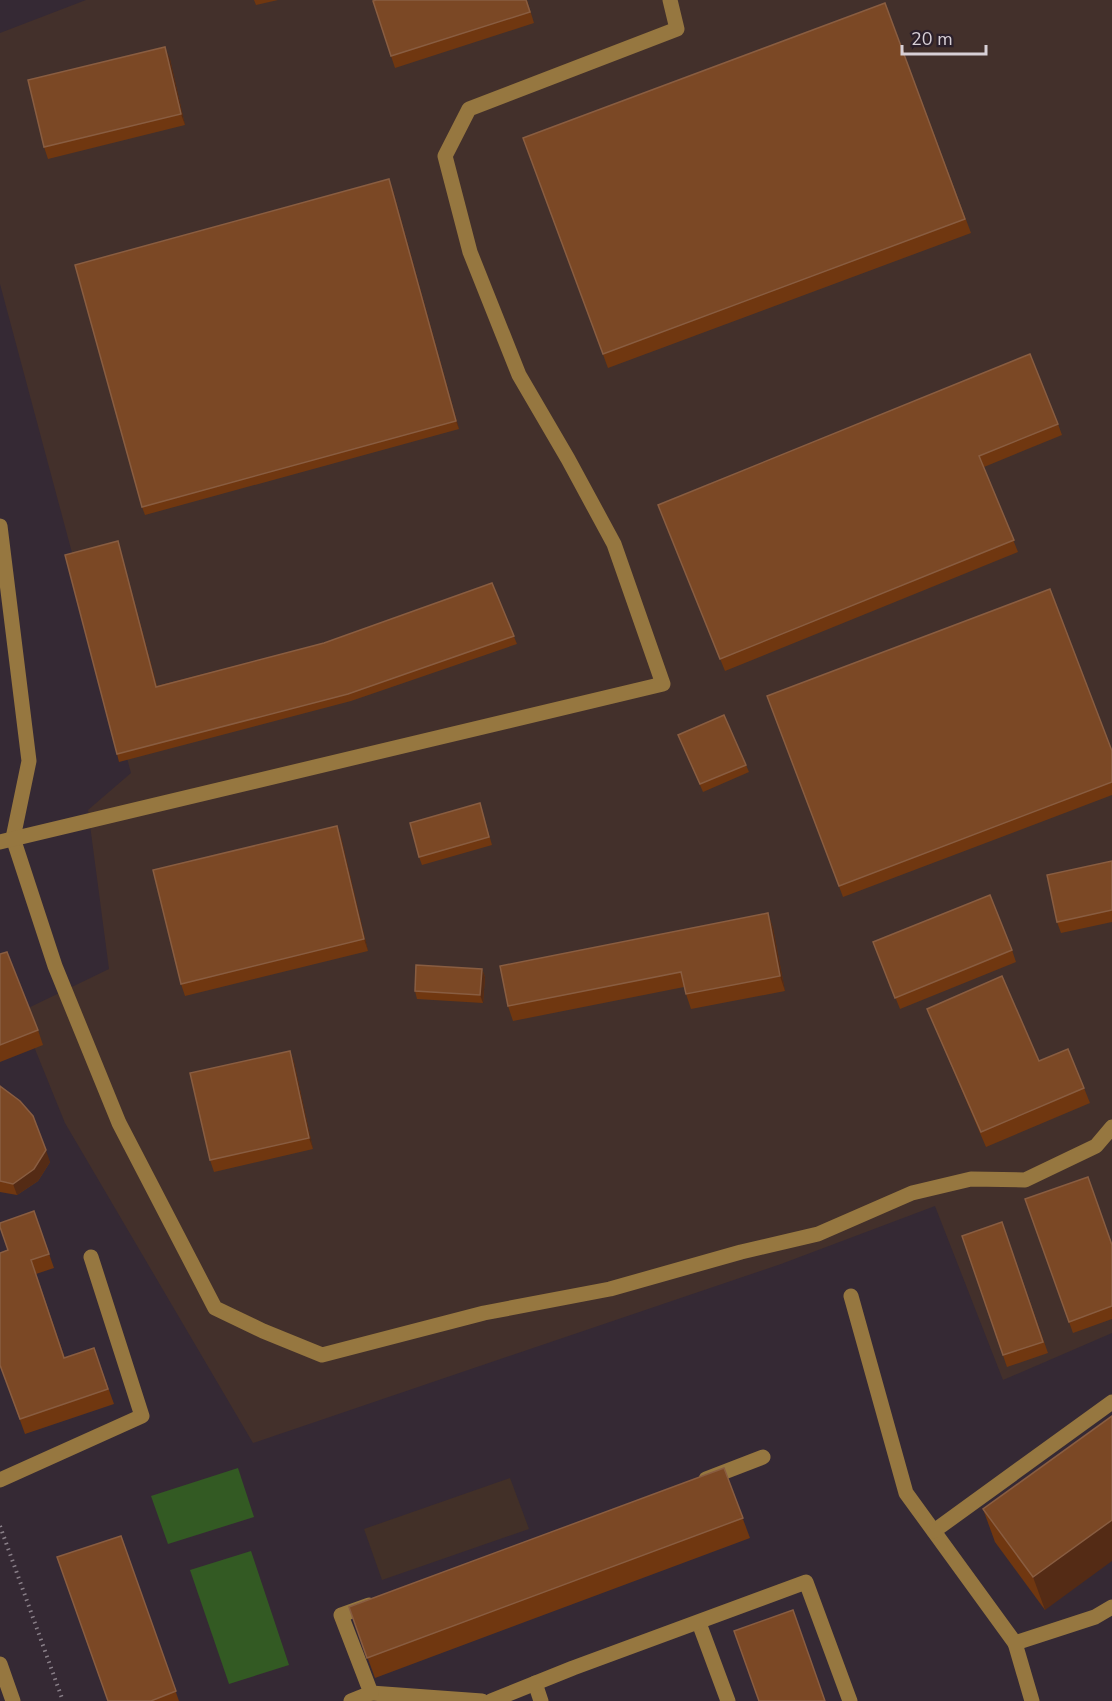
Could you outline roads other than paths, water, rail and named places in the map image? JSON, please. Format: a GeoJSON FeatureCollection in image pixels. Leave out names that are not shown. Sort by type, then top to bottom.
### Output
{"type":"FeatureCollection","features":[{"type":"Feature","properties":{"kind":"street"},"geometry":{"type":"LineString","coordinates":[[7,840],[663,684],[614,544],[519,375],[470,252],[446,156],[469,109],[677,29],[670,0]]}},
{"type":"Feature","properties":{"kind":"street"},"geometry":{"type":"LineString","coordinates":[[0,526],[29,761],[7,840],[119,1123],[215,1308],[322,1355],[483,1313],[610,1289],[741,1252],[818,1234],[912,1193],[971,1179],[1025,1180],[1096,1146],[1112,1127]]}},
{"type":"Feature","properties":{"kind":"street"},"geometry":{"type":"LineString","coordinates":[[0,1480],[142,1416],[90,1257]]}},
{"type":"Feature","properties":{"kind":"street"},"geometry":{"type":"LineString","coordinates":[[851,1296],[906,1493],[1015,1643],[1032,1701]]}},
{"type":"Feature","properties":{"kind":"street"},"geometry":{"type":"LineString","coordinates":[[934,1531],[1112,1402]]}},
{"type":"Feature","properties":{"kind":"street"},"geometry":{"type":"LineString","coordinates":[[697,1482],[763,1457]]}},
{"type":"Feature","properties":{"kind":"street"},"geometry":{"type":"LineString","coordinates":[[491,1701],[806,1582],[850,1701]]}},
{"type":"Feature","properties":{"kind":"street"},"geometry":{"type":"LineString","coordinates":[[371,1693],[341,1615],[385,1598]]}},
{"type":"Feature","properties":{"kind":"street"},"geometry":{"type":"LineString","coordinates":[[1015,1643],[1095,1617],[1112,1607]]}},
{"type":"Feature","properties":{"kind":"street"},"geometry":{"type":"LineString","coordinates":[[699,1623],[728,1701]]}},
{"type":"Feature","properties":{"kind":"street"},"geometry":{"type":"LineString","coordinates":[[0,1664],[13,1701]]}},
{"type":"Feature","properties":{"kind":"street"},"geometry":{"type":"LineString","coordinates":[[535,1683],[541,1701]]}},
{"type":"Feature","properties":{"kind":"street"},"geometry":{"type":"LineString","coordinates":[[351,1701],[371,1693],[482,1701]]}}]}
